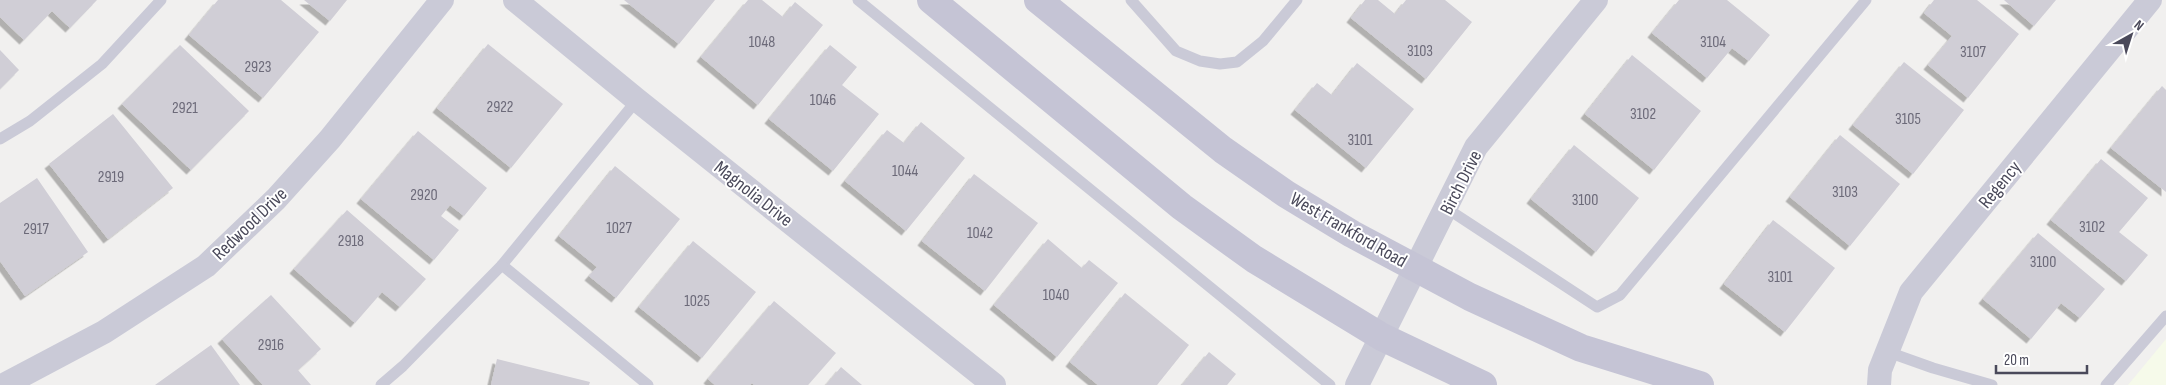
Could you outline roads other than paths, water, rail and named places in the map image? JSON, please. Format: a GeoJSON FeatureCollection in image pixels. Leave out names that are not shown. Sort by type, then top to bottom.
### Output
{"type":"FeatureCollection","features":[{"type":"Feature","properties":{"kind":"main road"},"geometry":{"type":"LineString","coordinates":[[931,0],[1182,207],[1254,260],[1382,337],[1483,385]]}},
{"type":"Feature","properties":{"kind":"main road","name":"West Frankford Road"},"geometry":{"type":"LineString","coordinates":[[1038,0],[1223,150],[1286,194],[1352,234],[1470,297],[1581,348],[1700,385]]}},
{"type":"Feature","properties":{"kind":"street","name":"Redwood Drive"},"geometry":{"type":"LineString","coordinates":[[4,385],[104,332],[206,266],[276,199],[330,139],[442,0]]}},
{"type":"Feature","properties":{"kind":"street","name":"Magnolia Drive"},"geometry":{"type":"LineString","coordinates":[[515,0],[637,100],[994,385]]}},
{"type":"Feature","properties":{"kind":"street","name":"Birch Drive"},"geometry":{"type":"LineString","coordinates":[[1357,385],[1476,147],[1596,0]]}},
{"type":"Feature","properties":{"kind":"street","name":"Regency"},"geometry":{"type":"LineString","coordinates":[[1879,385],[1880,370],[1911,292],[2150,0]]}},
{"type":"Feature","properties":{"kind":"lane"},"geometry":{"type":"LineString","coordinates":[[0,139],[30,121],[102,64],[161,0]]}},
{"type":"Feature","properties":{"kind":"lane"},"geometry":{"type":"LineString","coordinates":[[858,0],[1330,385]]}},
{"type":"Feature","properties":{"kind":"lane"},"geometry":{"type":"LineString","coordinates":[[1131,0],[1176,51],[1200,61],[1220,64],[1238,62],[1263,41],[1297,0]]}},
{"type":"Feature","properties":{"kind":"lane"},"geometry":{"type":"LineString","coordinates":[[1446,208],[1598,307],[1620,294],[1866,0]]}},
{"type":"Feature","properties":{"kind":"lane"},"geometry":{"type":"LineString","coordinates":[[381,385],[403,366],[502,265],[637,100]]}},
{"type":"Feature","properties":{"kind":"lane"},"geometry":{"type":"LineString","coordinates":[[502,265],[648,385]]}},
{"type":"Feature","properties":{"kind":"lane"},"geometry":{"type":"LineString","coordinates":[[2106,385],[2166,316]]}},
{"type":"Feature","properties":{"kind":"lane"},"geometry":{"type":"LineString","coordinates":[[1888,352],[1933,368],[1992,385]]}}]}
